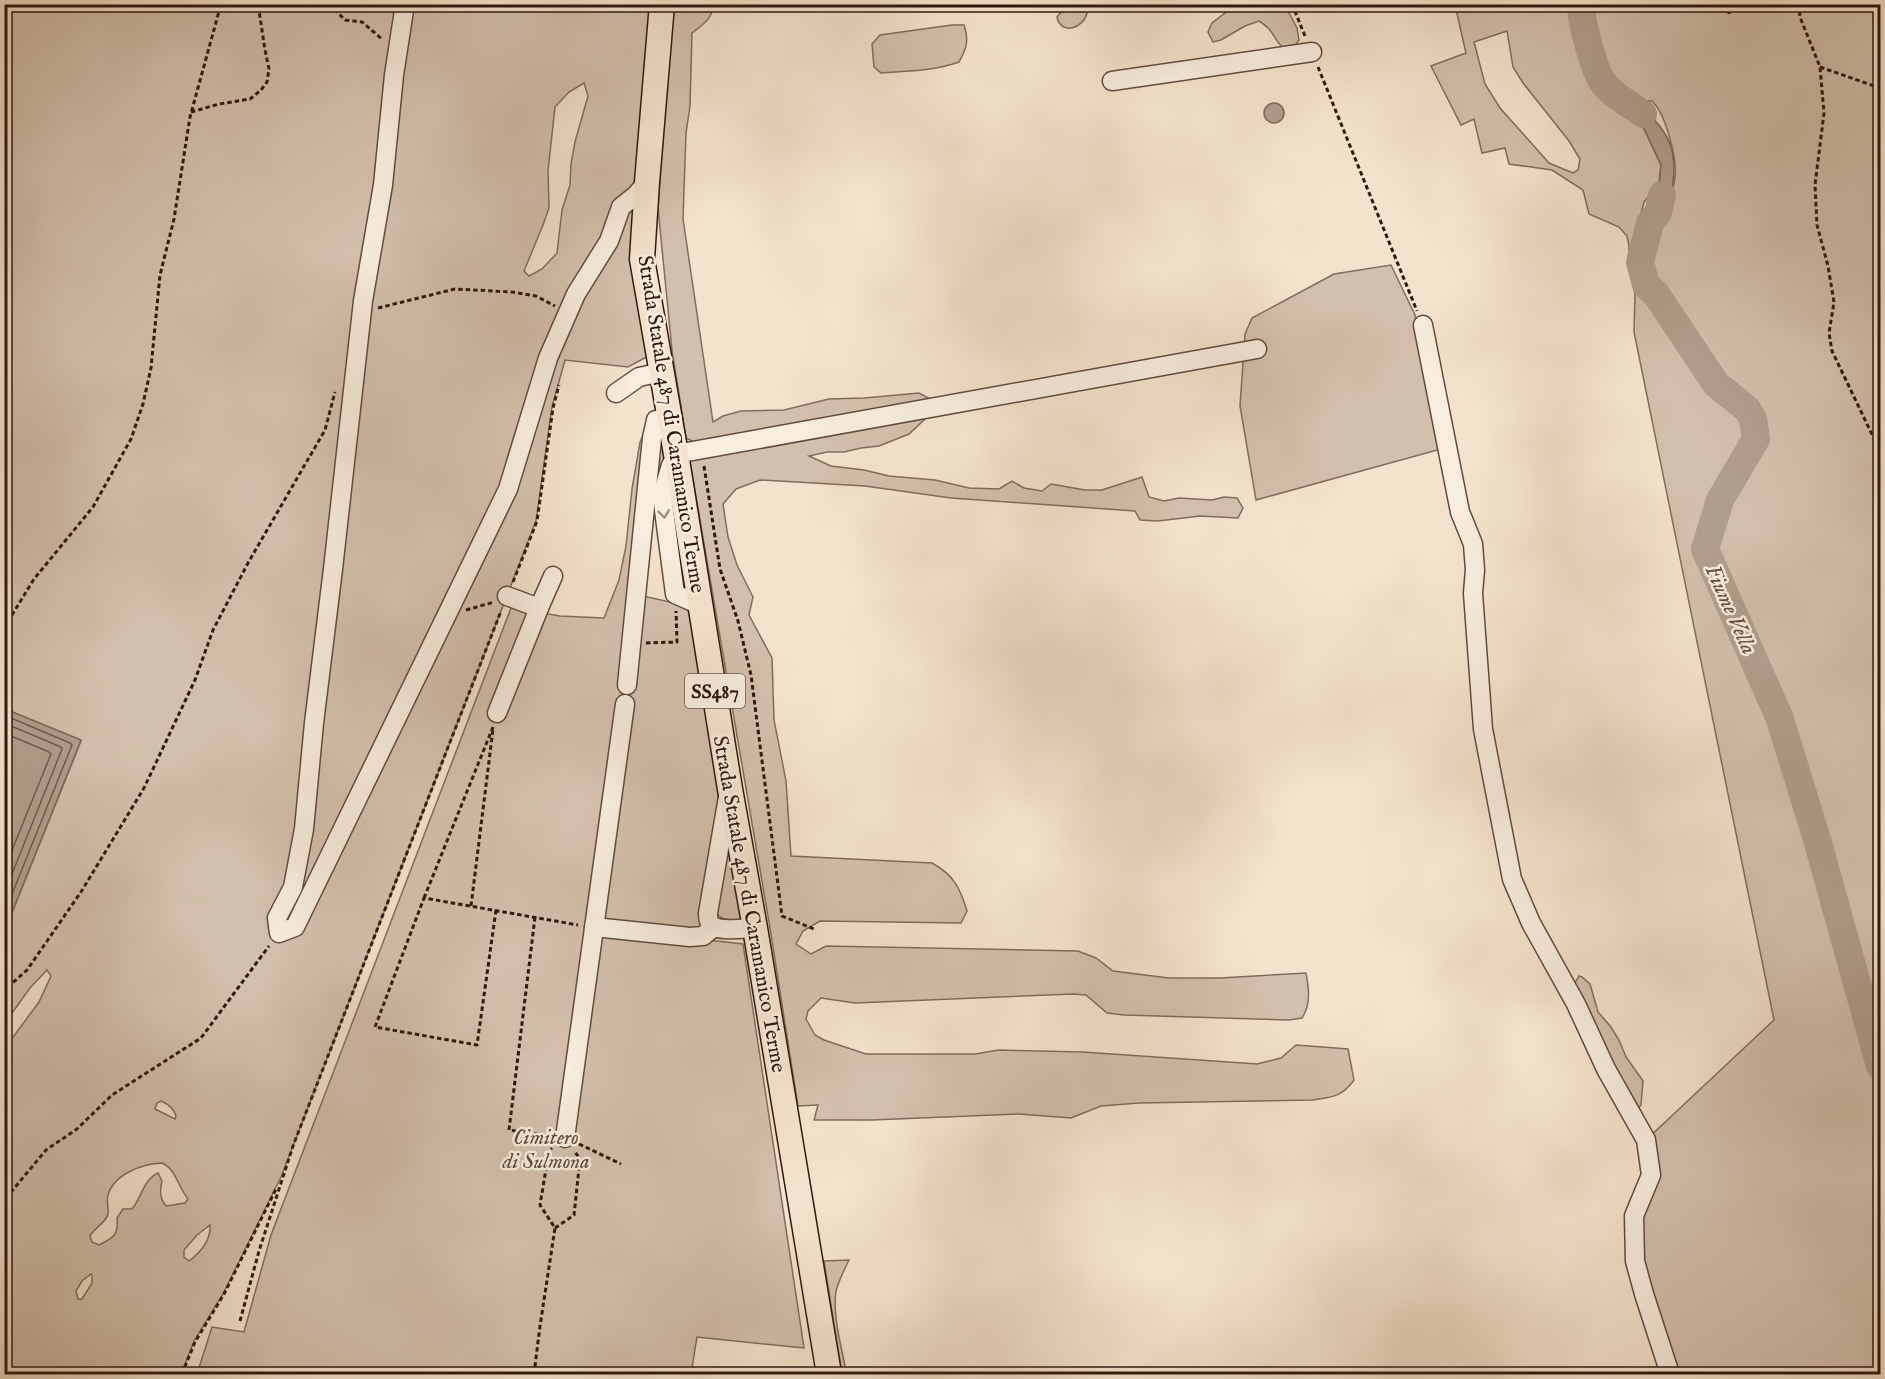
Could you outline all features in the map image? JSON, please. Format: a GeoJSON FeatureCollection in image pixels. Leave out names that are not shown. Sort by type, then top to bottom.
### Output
{"type":"FeatureCollection","features":[{"type":"Feature","properties":{"kind":"main road","name":"Strada Statale 487 di Caramanico Terme"},"geometry":{"type":"LineString","coordinates":[[662,4],[642,259],[829,1374]]}},
{"type":"Feature","properties":{"kind":"street"},"geometry":{"type":"LineString","coordinates":[[405,4],[383,185],[361,312],[304,829],[293,887],[277,918],[279,933],[295,927],[508,489],[548,358],[570,308],[609,241],[621,207],[647,182]]}},
{"type":"Feature","properties":{"kind":"street"},"geometry":{"type":"LineString","coordinates":[[1112,81],[1312,52]]}},
{"type":"Feature","properties":{"kind":"street"},"geometry":{"type":"LineString","coordinates":[[1423,325],[1460,512],[1473,544],[1475,570],[1473,593],[1483,729],[1512,879],[1531,923],[1576,1004],[1606,1069],[1646,1140],[1651,1175],[1634,1216],[1635,1261],[1670,1374]]}},
{"type":"Feature","properties":{"kind":"street"},"geometry":{"type":"LineString","coordinates":[[702,606],[675,594],[662,495],[671,465],[677,457],[701,449],[1257,349]]}},
{"type":"Feature","properties":{"kind":"street"},"geometry":{"type":"LineString","coordinates":[[616,393],[639,377],[662,372]]}},
{"type":"Feature","properties":{"kind":"street"},"geometry":{"type":"LineString","coordinates":[[627,685],[652,438],[656,420],[669,417]]}},
{"type":"Feature","properties":{"kind":"street"},"geometry":{"type":"LineString","coordinates":[[497,712],[553,576]]}},
{"type":"Feature","properties":{"kind":"street"},"geometry":{"type":"LineString","coordinates":[[505,601],[539,608]]}},
{"type":"Feature","properties":{"kind":"street"},"geometry":{"type":"LineString","coordinates":[[565,1138],[625,704]]}},
{"type":"Feature","properties":{"kind":"street"},"geometry":{"type":"LineString","coordinates":[[730,789],[708,913],[710,923],[714,927],[725,930],[755,928]]}},
{"type":"Feature","properties":{"kind":"street"},"geometry":{"type":"LineString","coordinates":[[594,927],[690,937],[703,936],[714,927]]}},
{"type":"Feature","properties":{"kind":"path"},"geometry":{"type":"LineString","coordinates":[[4,628],[34,579],[93,507],[131,439],[143,404],[151,368],[160,275],[174,219],[191,112],[221,4]]}},
{"type":"Feature","properties":{"kind":"path"},"geometry":{"type":"LineString","coordinates":[[191,112],[250,99],[267,82],[269,69],[258,4]]}},
{"type":"Feature","properties":{"kind":"path"},"geometry":{"type":"LineString","coordinates":[[329,4],[345,20],[362,22],[370,28],[397,56]]}},
{"type":"Feature","properties":{"kind":"path"},"geometry":{"type":"LineString","coordinates":[[1292,4],[1423,325]]}},
{"type":"Feature","properties":{"kind":"path"},"geometry":{"type":"LineString","coordinates":[[1729,4],[1729,14]]}},
{"type":"Feature","properties":{"kind":"path"},"geometry":{"type":"LineString","coordinates":[[1799,4],[1800,17],[1820,67],[1824,113],[1815,185],[1817,225],[1828,266],[1834,302],[1829,333],[1832,351],[1881,452]]}},
{"type":"Feature","properties":{"kind":"path"},"geometry":{"type":"LineString","coordinates":[[1820,67],[1881,88]]}},
{"type":"Feature","properties":{"kind":"path"},"geometry":{"type":"LineString","coordinates":[[361,312],[455,289],[512,292],[536,296],[553,306],[570,308]]}},
{"type":"Feature","properties":{"kind":"path"},"geometry":{"type":"LineString","coordinates":[[240,1321],[282,1178],[537,521],[553,408],[561,379]]}},
{"type":"Feature","properties":{"kind":"path"},"geometry":{"type":"LineString","coordinates":[[4,994],[9,986],[27,970],[81,892],[144,788],[195,681],[213,630],[248,563],[325,430],[335,389]]}},
{"type":"Feature","properties":{"kind":"path"},"geometry":{"type":"LineString","coordinates":[[701,449],[720,569],[738,621],[751,675],[782,916],[814,929]]}},
{"type":"Feature","properties":{"kind":"path"},"geometry":{"type":"LineString","coordinates":[[632,643],[677,642],[675,594]]}},
{"type":"Feature","properties":{"kind":"path"},"geometry":{"type":"LineString","coordinates":[[444,620],[448,621],[463,611],[492,602],[505,601]]}},
{"type":"Feature","properties":{"kind":"path"},"geometry":{"type":"LineString","coordinates":[[471,906],[494,725],[375,1027],[477,1045],[496,910]]}},
{"type":"Feature","properties":{"kind":"path"},"geometry":{"type":"LineString","coordinates":[[424,898],[594,927]]}},
{"type":"Feature","properties":{"kind":"path"},"geometry":{"type":"LineString","coordinates":[[536,917],[509,1130],[565,1138],[621,1164]]}},
{"type":"Feature","properties":{"kind":"path"},"geometry":{"type":"LineString","coordinates":[[4,1196],[11,1192],[46,1150],[77,1129],[112,1095],[201,1038],[279,933]]}},
{"type":"Feature","properties":{"kind":"path"},"geometry":{"type":"LineString","coordinates":[[555,1228],[574,1215],[580,1159],[565,1138]]}},
{"type":"Feature","properties":{"kind":"path"},"geometry":{"type":"LineString","coordinates":[[534,1374],[555,1228],[540,1205],[549,1150],[565,1138]]}},
{"type":"Feature","properties":{"kind":"path"},"geometry":{"type":"LineString","coordinates":[[182,1374],[195,1342],[224,1294],[282,1178]]}},
{"type":"Feature","properties":{"kind":"green space"},"geometry":{"type":"Polygon","coordinates":[[[1527,4],[1880,5],[1880,1374],[1671,1374],[1635,1261],[1635,1216],[1651,1176],[1646,1140],[1774,1020],[1634,332],[1635,295],[1627,236],[1619,227],[1589,214],[1583,190],[1552,170],[1509,164],[1505,148],[1482,153],[1474,119],[1461,125],[1431,66],[1466,53],[1455,5],[1460,5],[1461,12],[1527,4]],[[1507,31],[1474,42],[1485,84],[1500,108],[1549,163],[1573,173],[1578,170],[1580,159],[1513,67],[1507,31]],[[1648,101],[1641,107],[1634,102],[1617,108],[1640,120],[1661,165],[1659,183],[1644,202],[1639,222],[1642,228],[1652,233],[1662,228],[1673,190],[1675,169],[1666,126],[1657,107],[1652,101],[1648,101]]]}},
{"type":"Feature","properties":{"kind":"green space"},"geometry":{"type":"Polygon","coordinates":[[[4,5],[662,5],[647,182],[654,353],[628,367],[565,360],[552,407],[536,521],[281,1177],[223,1294],[194,1341],[181,1374],[5,1374],[5,1048],[39,1002],[51,976],[47,970],[30,988],[5,1023],[5,930],[81,741],[5,709],[4,5]],[[584,83],[569,92],[555,107],[548,171],[549,208],[524,271],[529,276],[542,269],[557,253],[562,210],[570,185],[575,142],[588,96],[584,83]],[[161,1101],[157,1103],[155,1109],[175,1119],[175,1113],[170,1107],[161,1101]],[[162,1163],[130,1171],[116,1181],[108,1195],[107,1217],[90,1236],[92,1242],[99,1245],[114,1235],[117,1218],[123,1209],[132,1209],[146,1184],[158,1173],[162,1181],[161,1197],[166,1206],[185,1203],[188,1199],[171,1169],[162,1163]],[[210,1225],[197,1235],[184,1250],[184,1257],[189,1261],[207,1241],[210,1225]],[[91,1274],[82,1281],[76,1291],[78,1299],[82,1299],[92,1283],[91,1274]]]}},
{"type":"Feature","properties":{"kind":"green space"},"geometry":{"type":"Polygon","coordinates":[[[672,5],[713,5],[709,18],[692,33],[683,219],[713,422],[723,416],[741,411],[784,410],[829,399],[919,393],[930,399],[925,419],[909,434],[879,446],[809,456],[831,466],[889,476],[935,480],[969,488],[999,489],[1012,481],[1024,488],[1042,491],[1051,484],[1085,490],[1102,490],[1142,477],[1149,497],[1164,501],[1179,498],[1212,500],[1224,497],[1237,498],[1243,508],[1238,518],[1200,516],[1158,521],[1140,520],[1135,511],[951,498],[865,486],[760,480],[736,489],[723,504],[728,537],[737,565],[753,597],[749,615],[772,658],[774,720],[786,781],[791,856],[932,863],[951,877],[962,895],[967,911],[961,923],[820,921],[803,931],[796,944],[811,954],[826,946],[1078,951],[1096,958],[1113,971],[1169,978],[1220,978],[1306,973],[1308,985],[1308,1002],[1305,1013],[1302,1018],[1289,1020],[1107,1013],[1086,995],[1073,994],[855,1003],[821,998],[808,1011],[806,1019],[815,1035],[866,1054],[975,1054],[999,1050],[1083,1052],[1257,1064],[1281,1058],[1296,1045],[1348,1049],[1354,1080],[1341,1093],[1312,1100],[1139,1103],[1101,1106],[1071,1118],[1019,1114],[814,1120],[818,1105],[798,1106],[770,928],[689,456],[709,441],[692,441],[686,438],[672,350],[658,208],[672,5]]]}},
{"type":"Feature","properties":{"kind":"green space"},"geometry":{"type":"Polygon","coordinates":[[[1271,5],[1285,5],[1297,28],[1299,40],[1294,47],[1283,48],[1268,27],[1259,21],[1213,42],[1208,32],[1212,23],[1229,10],[1244,11],[1271,5]]]}},
{"type":"Feature","properties":{"kind":"green space"},"geometry":{"type":"Polygon","coordinates":[[[1084,9],[1087,13],[1082,23],[1067,28],[1059,23],[1057,17],[1061,12],[1084,9]]]}},
{"type":"Feature","properties":{"kind":"green space"},"geometry":{"type":"Polygon","coordinates":[[[964,25],[966,30],[966,44],[959,62],[930,69],[881,73],[874,67],[872,44],[880,35],[964,25]]]}},
{"type":"Feature","properties":{"kind":"green space"},"geometry":{"type":"Polygon","coordinates":[[[1391,265],[1415,315],[1441,449],[1256,500],[1240,406],[1245,334],[1252,318],[1334,274],[1391,265]]]}},
{"type":"Feature","properties":{"kind":"green space","name":"Cimitero di Sulmona"},"geometry":{"type":"Polygon","coordinates":[[[653,413],[670,458],[656,501],[643,596],[692,607],[724,786],[701,929],[691,938],[743,944],[804,1348],[697,1337],[691,1374],[197,1374],[212,1327],[244,1332],[271,1235],[511,608],[560,616],[604,618],[619,580],[626,546],[640,442],[653,413]]]}},
{"type":"Feature","properties":{"kind":"green space"},"geometry":{"type":"Polygon","coordinates":[[[729,817],[749,922],[724,919],[717,915],[729,817]]]}},
{"type":"Feature","properties":{"kind":"green space"},"geometry":{"type":"Polygon","coordinates":[[[1579,976],[1590,984],[1598,1012],[1611,1027],[1626,1057],[1643,1081],[1641,1105],[1636,1111],[1574,992],[1579,976]]]}},
{"type":"Feature","properties":{"kind":"green space"},"geometry":{"type":"Polygon","coordinates":[[[849,1260],[836,1291],[835,1300],[838,1332],[847,1374],[842,1374],[824,1261],[849,1260]]]}},
{"type":"Feature","properties":{"kind":"water"},"geometry":{"type":"Polygon","coordinates":[[[1613,90],[1652,118],[1664,132],[1671,147],[1674,163],[1669,203],[1662,228],[1652,233],[1646,230],[1645,225],[1658,201],[1661,165],[1640,120],[1617,108],[1611,97],[1613,90]]]}},
{"type":"Feature","properties":{"kind":"water"},"geometry":{"type":"Polygon","coordinates":[[[1274,103],[1281,106],[1284,113],[1281,120],[1274,123],[1267,120],[1264,113],[1267,106],[1274,103]]]}},
{"type":"Feature","properties":{"kind":"water"},"geometry":{"type":"Polygon","coordinates":[[[5,709],[81,740],[5,930],[5,709]]]}},
{"type":"Feature","properties":{"kind":"waterway","name":"Fiume Vella"},"geometry":{"type":"LineString","coordinates":[[1585,4],[1581,9],[1584,26],[1593,60],[1601,79],[1614,94],[1643,114]]}},
{"type":"Feature","properties":{"kind":"waterway","name":"Fiume Vella"},"geometry":{"type":"LineString","coordinates":[[1662,195],[1658,213],[1650,223],[1640,262],[1646,285],[1656,294],[1716,384],[1747,409],[1753,419],[1756,439],[1720,500],[1705,549],[1780,719],[1818,843],[1880,1066]]}}]}
